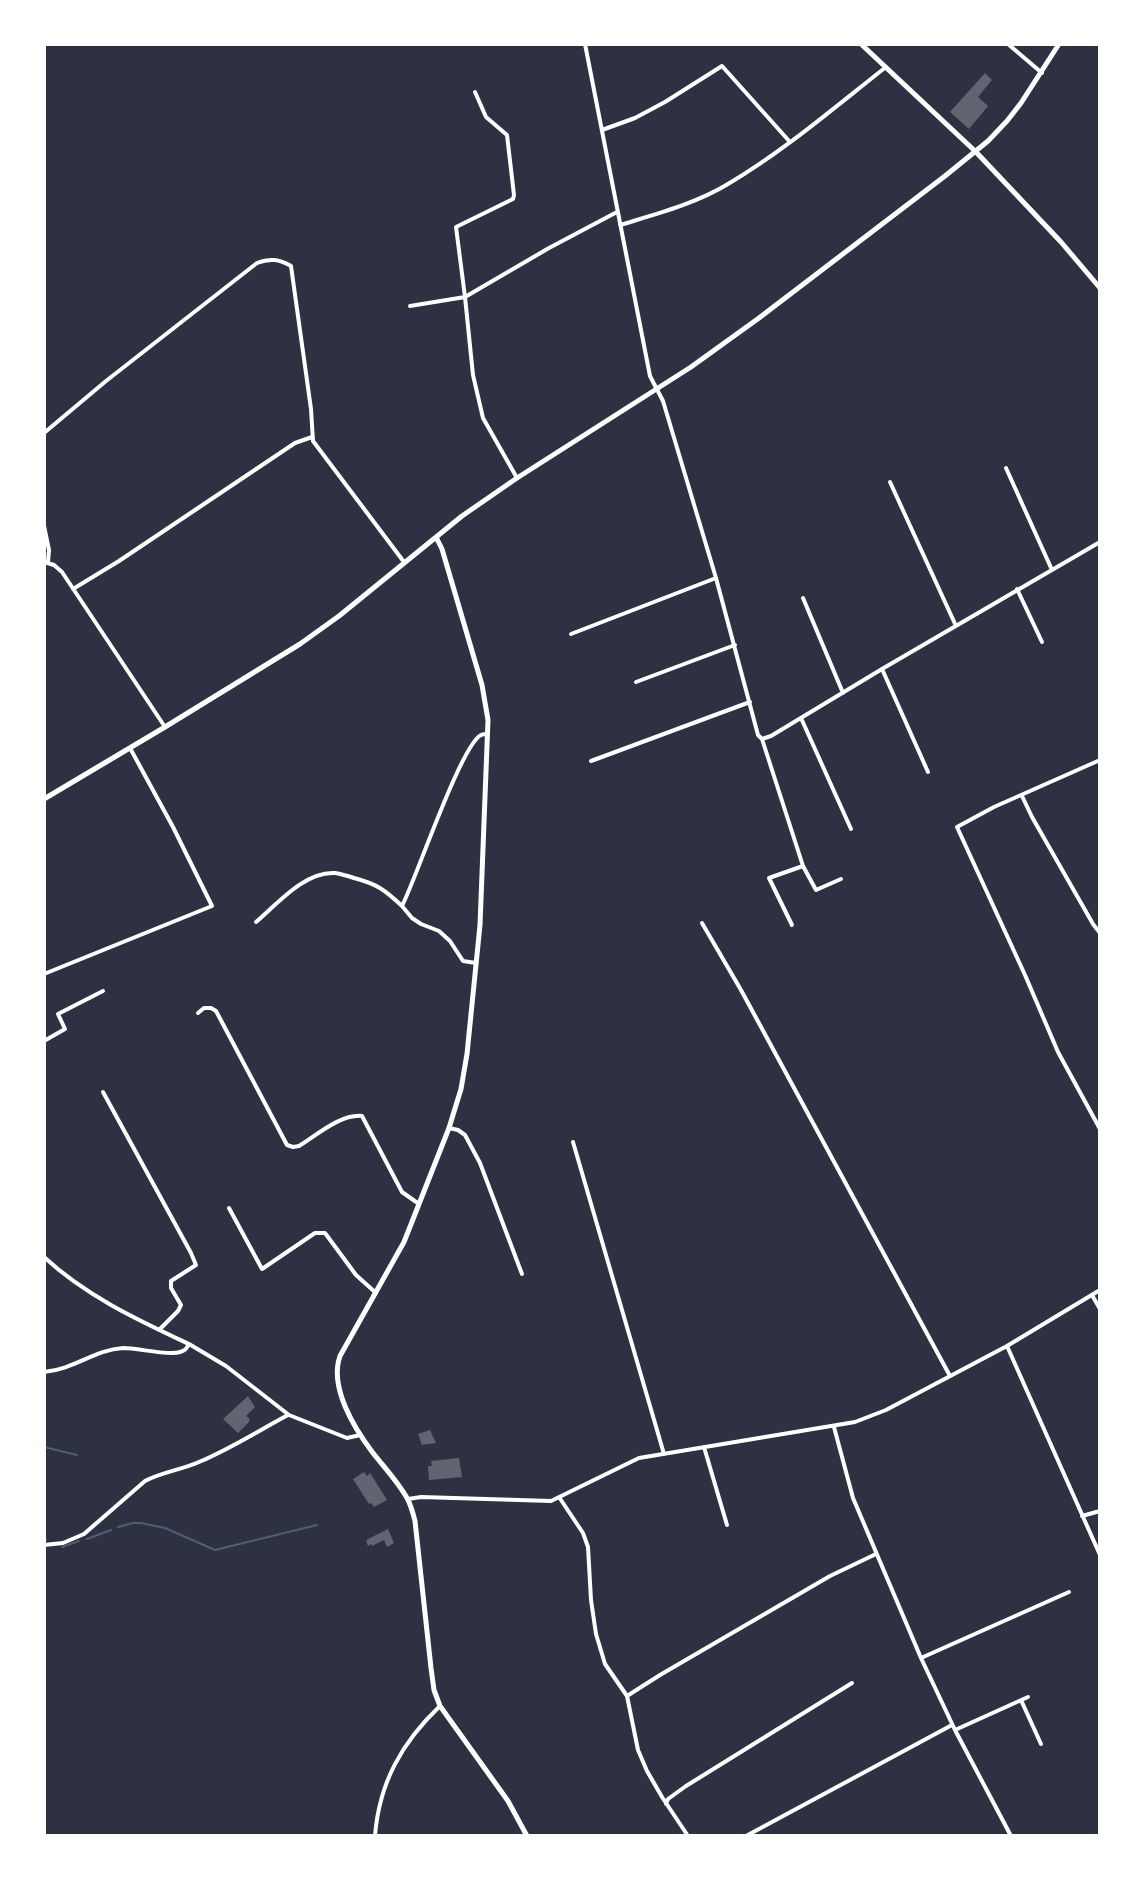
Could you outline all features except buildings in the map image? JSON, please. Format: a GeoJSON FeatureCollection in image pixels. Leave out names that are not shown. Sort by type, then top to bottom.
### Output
{"type":"FeatureCollection","features":[{"type":"Feature","properties":{"kind":"street"},"geometry":{"type":"LineString","coordinates":[[585,44],[650,376],[663,401],[716,578],[758,735],[762,739],[803,866],[816,890],[841,879]]}},
{"type":"Feature","properties":{"kind":"street"},"geometry":{"type":"LineString","coordinates":[[861,44],[976,152],[1100,288]]}},
{"type":"Feature","properties":{"kind":"street"},"geometry":{"type":"LineString","coordinates":[[1008,44],[1042,73]]}},
{"type":"Feature","properties":{"kind":"street"},"geometry":{"type":"LineString","coordinates":[[44,799],[306,639],[462,516],[740,332],[976,152],[1007,121],[1059,44]]}},
{"type":"Feature","properties":{"kind":"street"},"geometry":{"type":"LineString","coordinates":[[602,130],[635,118],[722,66],[790,142]]}},
{"type":"Feature","properties":{"kind":"street"},"geometry":{"type":"LineString","coordinates":[[620,225],[679,206],[728,185],[790,142],[886,67]]}},
{"type":"Feature","properties":{"kind":"street"},"geometry":{"type":"LineString","coordinates":[[475,92],[486,117],[507,135],[514,195],[513,199],[456,227],[474,380],[483,418],[517,478]]}},
{"type":"Feature","properties":{"kind":"street"},"geometry":{"type":"LineString","coordinates":[[410,306],[465,297],[618,212]]}},
{"type":"Feature","properties":{"kind":"street"},"geometry":{"type":"LineString","coordinates":[[44,433],[257,263],[280,260],[291,266],[315,445],[404,562]]}},
{"type":"Feature","properties":{"kind":"street"},"geometry":{"type":"LineString","coordinates":[[73,589],[295,443],[312,437]]}},
{"type":"Feature","properties":{"kind":"street"},"geometry":{"type":"LineString","coordinates":[[1006,468],[1052,570]]}},
{"type":"Feature","properties":{"kind":"street"},"geometry":{"type":"LineString","coordinates":[[890,482],[956,626]]}},
{"type":"Feature","properties":{"kind":"street"},"geometry":{"type":"LineString","coordinates":[[44,526],[49,550],[46,562],[58,568],[165,727]]}},
{"type":"Feature","properties":{"kind":"street"},"geometry":{"type":"LineString","coordinates":[[436,537],[441,544],[487,710],[482,898],[467,1054],[461,1089],[449,1128],[404,1242],[337,1364],[338,1387],[360,1435],[408,1499],[415,1521],[431,1668],[440,1706],[508,1801],[527,1836]]}},
{"type":"Feature","properties":{"kind":"street"},"geometry":{"type":"LineString","coordinates":[[762,739],[1100,542]]}},
{"type":"Feature","properties":{"kind":"street"},"geometry":{"type":"LineString","coordinates":[[571,634],[716,578]]}},
{"type":"Feature","properties":{"kind":"street"},"geometry":{"type":"LineString","coordinates":[[1017,589],[1042,642]]}},
{"type":"Feature","properties":{"kind":"street"},"geometry":{"type":"LineString","coordinates":[[803,598],[843,693]]}},
{"type":"Feature","properties":{"kind":"street"},"geometry":{"type":"LineString","coordinates":[[636,682],[735,645]]}},
{"type":"Feature","properties":{"kind":"street"},"geometry":{"type":"LineString","coordinates":[[882,669],[928,772]]}},
{"type":"Feature","properties":{"kind":"street"},"geometry":{"type":"LineString","coordinates":[[591,761],[750,702]]}},
{"type":"Feature","properties":{"kind":"street"},"geometry":{"type":"LineString","coordinates":[[801,718],[851,829]]}},
{"type":"Feature","properties":{"kind":"street"},"geometry":{"type":"LineString","coordinates":[[402,906],[465,758],[481,735],[487,734]]}},
{"type":"Feature","properties":{"kind":"street"},"geometry":{"type":"LineString","coordinates":[[44,974],[212,906],[130,748]]}},
{"type":"Feature","properties":{"kind":"street"},"geometry":{"type":"LineString","coordinates":[[1100,760],[994,807],[957,827],[1058,1052],[1100,1129]]}},
{"type":"Feature","properties":{"kind":"street"},"geometry":{"type":"LineString","coordinates":[[1022,796],[1100,933]]}},
{"type":"Feature","properties":{"kind":"street"},"geometry":{"type":"LineString","coordinates":[[792,925],[769,878],[803,866]]}},
{"type":"Feature","properties":{"kind":"street"},"geometry":{"type":"LineString","coordinates":[[256,922],[306,881],[334,873],[383,888],[412,918],[439,931],[450,941],[463,961],[476,963]]}},
{"type":"Feature","properties":{"kind":"street"},"geometry":{"type":"LineString","coordinates":[[702,923],[950,1376]]}},
{"type":"Feature","properties":{"kind":"street"},"geometry":{"type":"LineString","coordinates":[[44,1041],[65,1029],[58,1014],[103,991]]}},
{"type":"Feature","properties":{"kind":"street"},"geometry":{"type":"LineString","coordinates":[[198,1013],[204,1008],[216,1011],[287,1145],[299,1146],[343,1118],[362,1116],[402,1192],[419,1204]]}},
{"type":"Feature","properties":{"kind":"street"},"geometry":{"type":"LineString","coordinates":[[103,1092],[196,1265],[171,1281],[171,1288],[181,1305],[159,1330]]}},
{"type":"Feature","properties":{"kind":"street"},"geometry":{"type":"LineString","coordinates":[[449,1128],[465,1135],[480,1163],[522,1274]]}},
{"type":"Feature","properties":{"kind":"street"},"geometry":{"type":"LineString","coordinates":[[573,1142],[664,1454]]}},
{"type":"Feature","properties":{"kind":"street"},"geometry":{"type":"LineString","coordinates":[[229,1208],[262,1269],[315,1233],[325,1233],[356,1275],[376,1293]]}},
{"type":"Feature","properties":{"kind":"street"},"geometry":{"type":"LineString","coordinates":[[44,1257],[82,1288],[226,1366],[289,1415],[347,1438],[360,1435]]}},
{"type":"Feature","properties":{"kind":"street"},"geometry":{"type":"LineString","coordinates":[[408,1499],[551,1501],[639,1458],[834,1427],[874,1415],[1007,1346],[1100,1290]]}},
{"type":"Feature","properties":{"kind":"street"},"geometry":{"type":"LineString","coordinates":[[1092,1295],[1100,1309]]}},
{"type":"Feature","properties":{"kind":"street"},"geometry":{"type":"LineString","coordinates":[[44,1372],[66,1368],[110,1350],[146,1349],[178,1353],[189,1344]]}},
{"type":"Feature","properties":{"kind":"street"},"geometry":{"type":"LineString","coordinates":[[1007,1346],[1100,1555]]}},
{"type":"Feature","properties":{"kind":"street"},"geometry":{"type":"LineString","coordinates":[[44,1545],[63,1543],[84,1534],[145,1481],[231,1448],[289,1415]]}},
{"type":"Feature","properties":{"kind":"street"},"geometry":{"type":"LineString","coordinates":[[834,1427],[853,1498],[921,1658],[1011,1836]]}},
{"type":"Feature","properties":{"kind":"street"},"geometry":{"type":"LineString","coordinates":[[704,1447],[727,1525]]}},
{"type":"Feature","properties":{"kind":"street"},"geometry":{"type":"LineString","coordinates":[[559,1497],[583,1533],[588,1547],[596,1634],[605,1664],[627,1696],[638,1750],[647,1771],[688,1836]]}},
{"type":"Feature","properties":{"kind":"street"},"geometry":{"type":"LineString","coordinates":[[1082,1516],[1100,1511]]}},
{"type":"Feature","properties":{"kind":"street"},"geometry":{"type":"LineString","coordinates":[[627,1696],[830,1576],[876,1554]]}},
{"type":"Feature","properties":{"kind":"street"},"geometry":{"type":"LineString","coordinates":[[921,1658],[1069,1592]]}},
{"type":"Feature","properties":{"kind":"street"},"geometry":{"type":"LineString","coordinates":[[666,1804],[676,1793],[852,1683]]}},
{"type":"Feature","properties":{"kind":"street"},"geometry":{"type":"LineString","coordinates":[[746,1836],[954,1727],[1028,1697]]}},
{"type":"Feature","properties":{"kind":"street"},"geometry":{"type":"LineString","coordinates":[[1021,1700],[1041,1744]]}},
{"type":"Feature","properties":{"kind":"street"},"geometry":{"type":"LineString","coordinates":[[375,1836],[380,1798],[391,1771],[409,1741],[440,1706]]}},
{"type":"Feature","properties":{"kind":"waterway"},"geometry":{"type":"LineString","coordinates":[[44,1447],[77,1455]]}},
{"type":"Feature","properties":{"kind":"waterway"},"geometry":{"type":"LineString","coordinates":[[118,1527],[141,1523],[165,1528],[215,1550],[317,1525]]}},
{"type":"Feature","properties":{"kind":"waterway"},"geometry":{"type":"LineString","coordinates":[[87,1539],[111,1530]]}},
{"type":"Feature","properties":{"kind":"waterway"},"geometry":{"type":"LineString","coordinates":[[44,1536],[46,1540]]}},
{"type":"Feature","properties":{"kind":"waterway"},"geometry":{"type":"LineString","coordinates":[[62,1547],[79,1541]]}}]}
